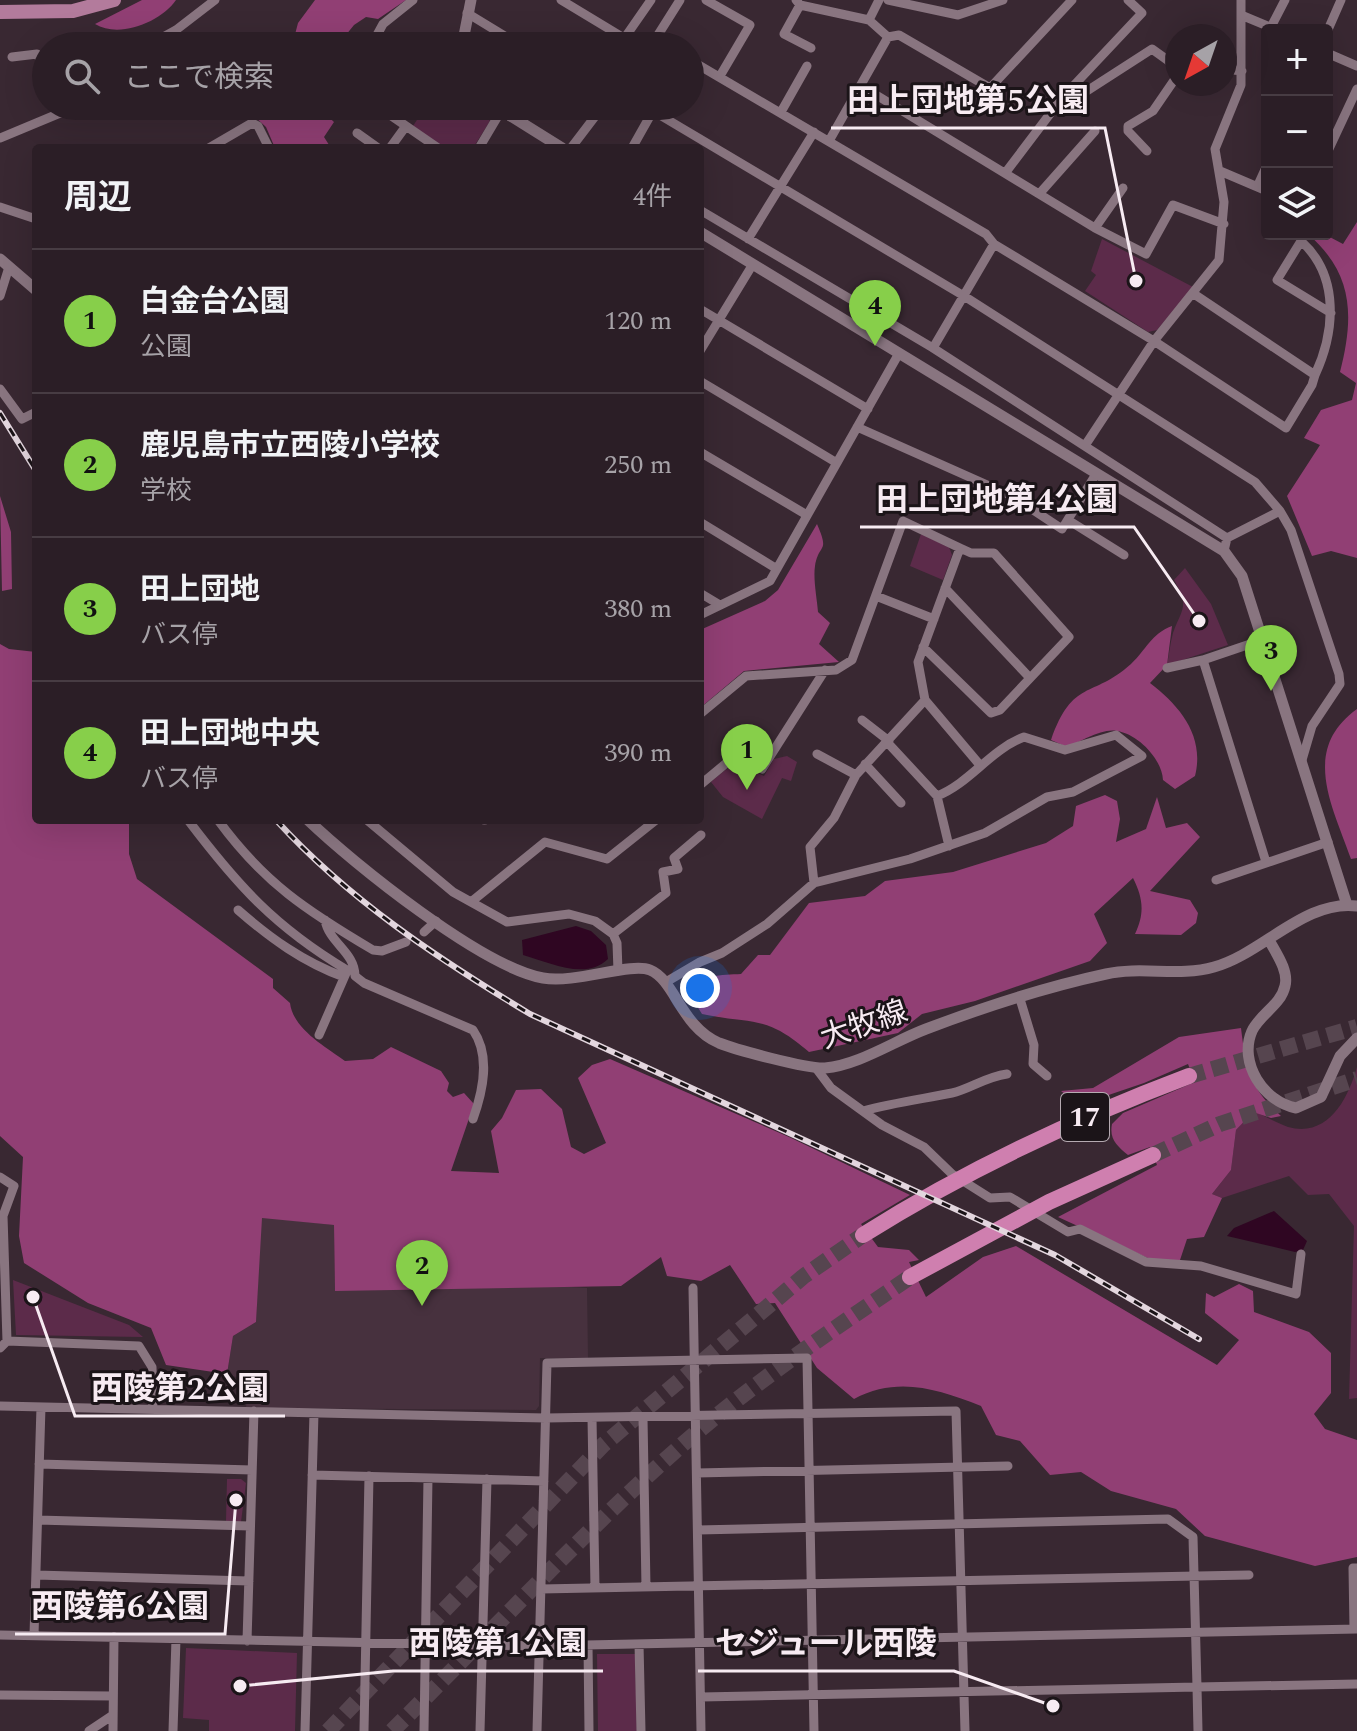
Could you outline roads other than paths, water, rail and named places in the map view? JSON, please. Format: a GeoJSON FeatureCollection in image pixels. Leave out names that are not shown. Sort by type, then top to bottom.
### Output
{"type":"FeatureCollection","features":[{"type":"Feature","properties":{"kind":"highway","name":"17"},"geometry":{"type":"LineString","coordinates":[[863,1235],[984,1164],[1100,1110],[1189,1076]]}},
{"type":"Feature","properties":{"kind":"highway","name":"17"},"geometry":{"type":"LineString","coordinates":[[910,1277],[1049,1202],[1153,1155]]}},
{"type":"Feature","properties":{"kind":"main road"},"geometry":{"type":"LineString","coordinates":[[0,12],[73,11],[114,0]]}},
{"type":"Feature","properties":{"kind":"street"},"geometry":{"type":"LineString","coordinates":[[172,32],[215,0]]}},
{"type":"Feature","properties":{"kind":"street"},"geometry":{"type":"LineString","coordinates":[[379,32],[383,24],[413,0]]}},
{"type":"Feature","properties":{"kind":"street"},"geometry":{"type":"LineString","coordinates":[[464,32],[471,0]]}},
{"type":"Feature","properties":{"kind":"street"},"geometry":{"type":"LineString","coordinates":[[561,0],[607,32]]}},
{"type":"Feature","properties":{"kind":"street"},"geometry":{"type":"LineString","coordinates":[[629,32],[651,0]]}},
{"type":"Feature","properties":{"kind":"street"},"geometry":{"type":"LineString","coordinates":[[660,32],[680,0]]}},
{"type":"Feature","properties":{"kind":"street"},"geometry":{"type":"LineString","coordinates":[[706,0],[750,25],[720,76]]}},
{"type":"Feature","properties":{"kind":"street"},"geometry":{"type":"LineString","coordinates":[[869,20],[879,0]]}},
{"type":"Feature","properties":{"kind":"street"},"geometry":{"type":"LineString","coordinates":[[888,0],[958,15],[1003,0]]}},
{"type":"Feature","properties":{"kind":"street"},"geometry":{"type":"LineString","coordinates":[[888,37],[899,35],[990,88],[1072,0]]}},
{"type":"Feature","properties":{"kind":"street"},"geometry":{"type":"LineString","coordinates":[[1006,172],[1062,98],[1142,13],[1128,0]]}},
{"type":"Feature","properties":{"kind":"street"},"geometry":{"type":"LineString","coordinates":[[1086,444],[1154,341],[1219,260],[1224,224],[1215,149],[1241,85],[1241,0]]}},
{"type":"Feature","properties":{"kind":"street"},"geometry":{"type":"LineString","coordinates":[[1276,24],[1285,0]]}},
{"type":"Feature","properties":{"kind":"street"},"geometry":{"type":"LineString","coordinates":[[1330,24],[1341,0]]}},
{"type":"Feature","properties":{"kind":"street"},"geometry":{"type":"LineString","coordinates":[[811,48],[784,34],[798,2],[869,20],[888,37]]}},
{"type":"Feature","properties":{"kind":"street"},"geometry":{"type":"LineString","coordinates":[[467,13],[498,32]]}},
{"type":"Feature","properties":{"kind":"street"},"geometry":{"type":"LineString","coordinates":[[1241,15],[1262,24]]}},
{"type":"Feature","properties":{"kind":"street"},"geometry":{"type":"LineString","coordinates":[[829,141],[863,87],[888,37]]}},
{"type":"Feature","properties":{"kind":"street"},"geometry":{"type":"LineString","coordinates":[[1062,98],[1067,101],[1076,98],[1152,49],[1165,58]]}},
{"type":"Feature","properties":{"kind":"street"},"geometry":{"type":"LineString","coordinates":[[12,57],[32,55]]}},
{"type":"Feature","properties":{"kind":"street"},"geometry":{"type":"LineString","coordinates":[[1333,56],[1357,66]]}},
{"type":"Feature","properties":{"kind":"street"},"geometry":{"type":"LineString","coordinates":[[781,112],[807,66]]}},
{"type":"Feature","properties":{"kind":"street"},"geometry":{"type":"LineString","coordinates":[[704,67],[986,234],[994,244],[1154,341],[1286,428],[1312,385],[1322,360],[1331,313],[1330,293],[1316,260],[1301,241],[1277,280],[1331,313]]}},
{"type":"Feature","properties":{"kind":"street"},"geometry":{"type":"LineString","coordinates":[[1237,70],[1242,71]]}},
{"type":"Feature","properties":{"kind":"street"},"geometry":{"type":"LineString","coordinates":[[863,87],[1095,228],[1146,254],[1173,205],[1224,224]]}},
{"type":"Feature","properties":{"kind":"street"},"geometry":{"type":"LineString","coordinates":[[1333,140],[1357,89]]}},
{"type":"Feature","properties":{"kind":"street"},"geometry":{"type":"LineString","coordinates":[[1147,151],[1128,131],[1128,126],[1153,111],[1165,94]]}},
{"type":"Feature","properties":{"kind":"street"},"geometry":{"type":"LineString","coordinates":[[0,138],[42,120]]}},
{"type":"Feature","properties":{"kind":"street"},"geometry":{"type":"LineString","coordinates":[[397,120],[432,144]]}},
{"type":"Feature","properties":{"kind":"street"},"geometry":{"type":"LineString","coordinates":[[482,144],[499,120]]}},
{"type":"Feature","properties":{"kind":"street"},"geometry":{"type":"LineString","coordinates":[[521,120],[556,144]]}},
{"type":"Feature","properties":{"kind":"street"},"geometry":{"type":"LineString","coordinates":[[574,144],[592,120]]}},
{"type":"Feature","properties":{"kind":"street"},"geometry":{"type":"LineString","coordinates":[[634,144],[648,120]]}},
{"type":"Feature","properties":{"kind":"street"},"geometry":{"type":"LineString","coordinates":[[672,120],[964,296],[1255,482],[1280,511],[1291,530],[1339,674],[1340,684],[1312,726],[1302,760]]}},
{"type":"Feature","properties":{"kind":"street"},"geometry":{"type":"LineString","coordinates":[[216,144],[252,123],[258,126],[267,144]]}},
{"type":"Feature","properties":{"kind":"street"},"geometry":{"type":"LineString","coordinates":[[393,144],[406,126]]}},
{"type":"Feature","properties":{"kind":"street"},"geometry":{"type":"LineString","coordinates":[[1040,193],[1095,131]]}},
{"type":"Feature","properties":{"kind":"street"},"geometry":{"type":"LineString","coordinates":[[748,239],[814,132]]}},
{"type":"Feature","properties":{"kind":"street"},"geometry":{"type":"LineString","coordinates":[[357,133],[372,144]]}},
{"type":"Feature","properties":{"kind":"street"},"geometry":{"type":"LineString","coordinates":[[1220,171],[1261,189]]}},
{"type":"Feature","properties":{"kind":"street"},"geometry":{"type":"LineString","coordinates":[[1095,228],[1123,188]]}},
{"type":"Feature","properties":{"kind":"street"},"geometry":{"type":"LineString","coordinates":[[0,207],[32,218]]}},
{"type":"Feature","properties":{"kind":"street"},"geometry":{"type":"LineString","coordinates":[[704,212],[933,348],[1086,444],[1227,538]]}},
{"type":"Feature","properties":{"kind":"street"},"geometry":{"type":"LineString","coordinates":[[704,234],[1224,551],[1242,576],[1328,842],[1352,905]]}},
{"type":"Feature","properties":{"kind":"street"},"geometry":{"type":"LineString","coordinates":[[933,348],[994,244]]}},
{"type":"Feature","properties":{"kind":"street"},"geometry":{"type":"LineString","coordinates":[[5,263],[32,287]]}},
{"type":"Feature","properties":{"kind":"street"},"geometry":{"type":"LineString","coordinates":[[0,296],[5,263]]}},
{"type":"Feature","properties":{"kind":"street"},"geometry":{"type":"LineString","coordinates":[[704,344],[753,264]]}},
{"type":"Feature","properties":{"kind":"street"},"geometry":{"type":"LineString","coordinates":[[1194,294],[1315,375]]}},
{"type":"Feature","properties":{"kind":"street"},"geometry":{"type":"LineString","coordinates":[[704,311],[868,409]]}},
{"type":"Feature","properties":{"kind":"street"},"geometry":{"type":"LineString","coordinates":[[704,613],[765,586],[898,355]]}},
{"type":"Feature","properties":{"kind":"street"},"geometry":{"type":"LineString","coordinates":[[704,383],[837,463]]}},
{"type":"Feature","properties":{"kind":"street"},"geometry":{"type":"LineString","coordinates":[[0,389],[22,419],[32,414]]}},
{"type":"Feature","properties":{"kind":"street"},"geometry":{"type":"LineString","coordinates":[[857,427],[1012,496],[1062,529],[1096,474]]}},
{"type":"Feature","properties":{"kind":"street"},"geometry":{"type":"LineString","coordinates":[[704,454],[807,515]]}},
{"type":"Feature","properties":{"kind":"street"},"geometry":{"type":"LineString","coordinates":[[1227,538],[1280,511]]}},
{"type":"Feature","properties":{"kind":"street"},"geometry":{"type":"LineString","coordinates":[[1068,520],[1124,555]]}},
{"type":"Feature","properties":{"kind":"street"},"geometry":{"type":"LineString","coordinates":[[704,711],[746,676],[836,670],[852,660],[903,521],[971,553],[994,553],[1069,637],[1000,710],[991,713],[923,647]]}},
{"type":"Feature","properties":{"kind":"street"},"geometry":{"type":"LineString","coordinates":[[704,524],[777,569]]}},
{"type":"Feature","properties":{"kind":"street"},"geometry":{"type":"LineString","coordinates":[[1224,551],[1227,538]]}},
{"type":"Feature","properties":{"kind":"street"},"geometry":{"type":"LineString","coordinates":[[960,548],[918,662],[925,700],[979,764]]}},
{"type":"Feature","properties":{"kind":"street"},"geometry":{"type":"LineString","coordinates":[[945,588],[1030,678]]}},
{"type":"Feature","properties":{"kind":"street"},"geometry":{"type":"LineString","coordinates":[[704,595],[720,605]]}},
{"type":"Feature","properties":{"kind":"street"},"geometry":{"type":"LineString","coordinates":[[876,596],[934,619]]}},
{"type":"Feature","properties":{"kind":"street"},"geometry":{"type":"LineString","coordinates":[[1167,668],[1203,660],[1262,640]]}},
{"type":"Feature","properties":{"kind":"street"},"geometry":{"type":"LineString","coordinates":[[1203,660],[1266,862]]}},
{"type":"Feature","properties":{"kind":"street"},"geometry":{"type":"LineString","coordinates":[[704,782],[730,760],[739,758],[762,769],[825,670]]}},
{"type":"Feature","properties":{"kind":"street"},"geometry":{"type":"LineString","coordinates":[[814,883],[810,847],[834,818],[856,775],[925,700]]}},
{"type":"Feature","properties":{"kind":"street"},"geometry":{"type":"LineString","coordinates":[[862,720],[888,742],[937,796],[949,846]]}},
{"type":"Feature","properties":{"kind":"street"},"geometry":{"type":"LineString","coordinates":[[313,824],[436,921],[491,958],[542,978],[572,979],[650,969],[666,982],[767,924],[814,883],[985,833],[1047,797],[1073,792],[1142,756],[1116,735],[1065,750],[1024,737],[979,764],[937,796]]}},
{"type":"Feature","properties":{"kind":"street"},"geometry":{"type":"LineString","coordinates":[[817,754],[856,775]]}},
{"type":"Feature","properties":{"kind":"street"},"geometry":{"type":"LineString","coordinates":[[865,764],[901,803]]}},
{"type":"Feature","properties":{"kind":"street"},"geometry":{"type":"LineString","coordinates":[[191,824],[244,892],[293,936],[349,974],[473,1030],[478,1038],[484,1076],[473,1119]]}},
{"type":"Feature","properties":{"kind":"street"},"geometry":{"type":"LineString","coordinates":[[221,824],[247,858],[312,915],[373,950],[382,951],[406,942]]}},
{"type":"Feature","properties":{"kind":"street"},"geometry":{"type":"LineString","coordinates":[[372,824],[453,892],[507,922],[580,914],[613,934],[619,956],[618,971]]}},
{"type":"Feature","properties":{"kind":"street"},"geometry":{"type":"LineString","coordinates":[[471,902],[545,842],[607,859],[651,824]]}},
{"type":"Feature","properties":{"kind":"street"},"geometry":{"type":"LineString","coordinates":[[613,934],[666,893],[663,872],[678,869],[674,858],[701,835]]}},
{"type":"Feature","properties":{"kind":"street"},"geometry":{"type":"LineString","coordinates":[[1216,880],[1328,842]]}},
{"type":"Feature","properties":{"kind":"street","name":"大牧線"},"geometry":{"type":"LineString","coordinates":[[666,982],[684,1015],[710,1039],[816,1068],[839,1065],[925,1029],[1108,973],[1212,968],[1320,912],[1352,905]]}},
{"type":"Feature","properties":{"kind":"street"},"geometry":{"type":"LineString","coordinates":[[238,910],[264,933],[313,966],[349,974]]}},
{"type":"Feature","properties":{"kind":"street"},"geometry":{"type":"LineString","coordinates":[[319,1035],[355,965],[327,934],[325,920]]}},
{"type":"Feature","properties":{"kind":"street"},"geometry":{"type":"LineString","coordinates":[[424,932],[436,921]]}},
{"type":"Feature","properties":{"kind":"street"},"geometry":{"type":"LineString","coordinates":[[1269,940],[1286,974],[1286,985],[1252,1032],[1249,1046],[1255,1075],[1271,1098],[1296,1108],[1321,1097],[1340,1056],[1357,1038]]}},
{"type":"Feature","properties":{"kind":"street"},"geometry":{"type":"LineString","coordinates":[[1020,999],[1034,1045],[1033,1064],[1047,1076]]}},
{"type":"Feature","properties":{"kind":"street"},"geometry":{"type":"LineString","coordinates":[[816,1068],[831,1088],[924,1147],[952,1174],[990,1198],[1010,1197],[1068,1232],[1080,1229],[1146,1262],[1201,1266],[1296,1294],[1301,1254]]}},
{"type":"Feature","properties":{"kind":"street"},"geometry":{"type":"LineString","coordinates":[[863,1111],[920,1096],[956,1093],[984,1077],[1007,1074]]}},
{"type":"Feature","properties":{"kind":"street"},"geometry":{"type":"LineString","coordinates":[[0,1177],[14,1186],[2,1223],[4,1345],[139,1346],[152,1367],[153,1409]]}},
{"type":"Feature","properties":{"kind":"street"},"geometry":{"type":"LineString","coordinates":[[693,1288],[701,1731]]}},
{"type":"Feature","properties":{"kind":"street"},"geometry":{"type":"LineString","coordinates":[[537,1731],[547,1363],[807,1358],[814,1731]]}},
{"type":"Feature","properties":{"kind":"street"},"geometry":{"type":"LineString","coordinates":[[0,1406],[546,1418],[956,1411],[965,1731]]}},
{"type":"Feature","properties":{"kind":"street"},"geometry":{"type":"LineString","coordinates":[[34,1635],[41,1407]]}},
{"type":"Feature","properties":{"kind":"street"},"geometry":{"type":"LineString","coordinates":[[247,1641],[254,1411]]}},
{"type":"Feature","properties":{"kind":"street"},"geometry":{"type":"LineString","coordinates":[[305,1731],[314,1413]]}},
{"type":"Feature","properties":{"kind":"street"},"geometry":{"type":"LineString","coordinates":[[592,1418],[595,1588]]}},
{"type":"Feature","properties":{"kind":"street"},"geometry":{"type":"LineString","coordinates":[[643,1418],[646,1587]]}},
{"type":"Feature","properties":{"kind":"street"},"geometry":{"type":"LineString","coordinates":[[39,1464],[252,1470]]}},
{"type":"Feature","properties":{"kind":"street"},"geometry":{"type":"LineString","coordinates":[[697,1473],[1008,1466]]}},
{"type":"Feature","properties":{"kind":"street"},"geometry":{"type":"LineString","coordinates":[[312,1475],[544,1481]]}},
{"type":"Feature","properties":{"kind":"street"},"geometry":{"type":"LineString","coordinates":[[364,1731],[369,1476]]}},
{"type":"Feature","properties":{"kind":"street"},"geometry":{"type":"LineString","coordinates":[[424,1731],[428,1478]]}},
{"type":"Feature","properties":{"kind":"street"},"geometry":{"type":"LineString","coordinates":[[480,1731],[487,1479]]}},
{"type":"Feature","properties":{"kind":"street"},"geometry":{"type":"LineString","coordinates":[[698,1530],[1168,1519],[1193,1537],[1198,1731]]}},
{"type":"Feature","properties":{"kind":"street"},"geometry":{"type":"LineString","coordinates":[[38,1520],[250,1526]]}},
{"type":"Feature","properties":{"kind":"street"},"geometry":{"type":"LineString","coordinates":[[0,1635],[539,1646],[1355,1629],[1353,1568],[1357,1568]]}},
{"type":"Feature","properties":{"kind":"street"},"geometry":{"type":"LineString","coordinates":[[36,1575],[249,1581]]}},
{"type":"Feature","properties":{"kind":"street"},"geometry":{"type":"LineString","coordinates":[[541,1589],[1249,1575]]}},
{"type":"Feature","properties":{"kind":"street"},"geometry":{"type":"LineString","coordinates":[[113,1731],[114,1637]]}},
{"type":"Feature","properties":{"kind":"street"},"geometry":{"type":"LineString","coordinates":[[173,1731],[176,1639]]}},
{"type":"Feature","properties":{"kind":"street"},"geometry":{"type":"LineString","coordinates":[[639,1644],[641,1731]]}},
{"type":"Feature","properties":{"kind":"street"},"geometry":{"type":"LineString","coordinates":[[588,1645],[589,1731]]}},
{"type":"Feature","properties":{"kind":"street"},"geometry":{"type":"LineString","coordinates":[[701,1697],[1357,1684]]}},
{"type":"Feature","properties":{"kind":"street"},"geometry":{"type":"LineString","coordinates":[[0,1695],[113,1696]]}},
{"type":"Feature","properties":{"kind":"street"},"geometry":{"type":"LineString","coordinates":[[89,1731],[113,1715]]}},
{"type":"Feature","properties":{"kind":"tunnel"},"geometry":{"type":"LineString","coordinates":[[1189,1076],[1357,1027]]}},
{"type":"Feature","properties":{"kind":"tunnel"},"geometry":{"type":"LineString","coordinates":[[1153,1155],[1220,1124],[1357,1079]]}},
{"type":"Feature","properties":{"kind":"tunnel"},"geometry":{"type":"LineString","coordinates":[[328,1731],[603,1445],[804,1276],[863,1235]]}},
{"type":"Feature","properties":{"kind":"tunnel"},"geometry":{"type":"LineString","coordinates":[[392,1731],[576,1545],[690,1438],[770,1375],[910,1277]]}},
{"type":"Feature","properties":{"kind":"railway"},"geometry":{"type":"LineString","coordinates":[[0,413],[32,465]]}},
{"type":"Feature","properties":{"kind":"railway"},"geometry":{"type":"LineString","coordinates":[[280,824],[364,902],[461,971],[530,1014],[1055,1255],[1199,1339]]}},
{"type":"Feature","properties":{"kind":"place","name":"田上団地第5公園"},"geometry":{"type":"Point","coordinates":[1136,281]}},
{"type":"Feature","properties":{"kind":"place","name":"田上団地中央"},"geometry":{"type":"Point","coordinates":[875,346]}},
{"type":"Feature","properties":{"kind":"place","name":"田上団地第4公園"},"geometry":{"type":"Point","coordinates":[1199,621]}},
{"type":"Feature","properties":{"kind":"place","name":"田上団地"},"geometry":{"type":"Point","coordinates":[1271,691]}},
{"type":"Feature","properties":{"kind":"place","name":"白金台公園"},"geometry":{"type":"Point","coordinates":[747,790]}},
{"type":"Feature","properties":{"kind":"place","name":"西陵第2公園"},"geometry":{"type":"Point","coordinates":[33,1297]}},
{"type":"Feature","properties":{"kind":"place","name":"鹿児島市立西陵小学校"},"geometry":{"type":"Point","coordinates":[422,1306]}},
{"type":"Feature","properties":{"kind":"place","name":"西陵第6公園"},"geometry":{"type":"Point","coordinates":[236,1500]}},
{"type":"Feature","properties":{"kind":"place","name":"西陵第1公園"},"geometry":{"type":"Point","coordinates":[240,1686]}},
{"type":"Feature","properties":{"kind":"place","name":"セジュール西陵"},"geometry":{"type":"Point","coordinates":[1053,1706]}}]}
